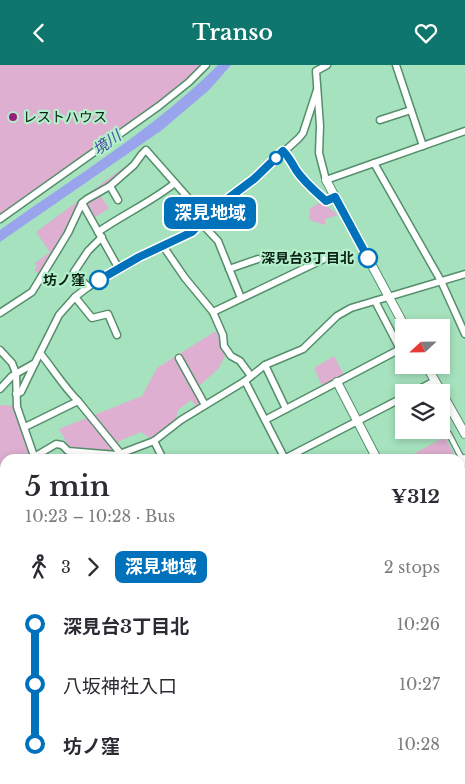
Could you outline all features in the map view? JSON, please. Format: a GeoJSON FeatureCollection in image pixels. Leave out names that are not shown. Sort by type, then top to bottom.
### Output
{"type":"FeatureCollection","features":[{"type":"Feature","properties":{"kind":"street"},"geometry":{"type":"LineString","coordinates":[[0,219],[160,106],[189,83],[206,65]]}},
{"type":"Feature","properties":{"kind":"street"},"geometry":{"type":"LineString","coordinates":[[327,65],[316,71],[320,126],[319,153],[326,180],[401,319]]}},
{"type":"Feature","properties":{"kind":"street"},"geometry":{"type":"LineString","coordinates":[[396,65],[423,146]]}},
{"type":"Feature","properties":{"kind":"street"},"geometry":{"type":"LineString","coordinates":[[16,394],[21,391],[59,315],[75,297],[88,287],[139,257],[192,232],[218,206],[254,179],[303,133],[317,90]]}},
{"type":"Feature","properties":{"kind":"street"},"geometry":{"type":"LineString","coordinates":[[380,120],[411,110]]}},
{"type":"Feature","properties":{"kind":"street"},"geometry":{"type":"LineString","coordinates":[[326,180],[465,131]]}},
{"type":"Feature","properties":{"kind":"street"},"geometry":{"type":"LineString","coordinates":[[0,313],[32,292],[68,233],[82,203],[110,186],[134,165],[146,151],[176,183],[218,241],[241,298]]}},
{"type":"Feature","properties":{"kind":"street"},"geometry":{"type":"LineString","coordinates":[[374,163],[441,281],[465,334]]}},
{"type":"Feature","properties":{"kind":"street"},"geometry":{"type":"LineString","coordinates":[[88,287],[74,272],[100,235],[119,217],[156,198],[176,183]]}},
{"type":"Feature","properties":{"kind":"street"},"geometry":{"type":"LineString","coordinates":[[110,186],[118,200]]}},
{"type":"Feature","properties":{"kind":"street"},"geometry":{"type":"LineString","coordinates":[[82,203],[119,269]]}},
{"type":"Feature","properties":{"kind":"street"},"geometry":{"type":"LineString","coordinates":[[163,246],[185,278],[213,312],[223,335],[224,346],[231,356],[240,361],[251,376]]}},
{"type":"Feature","properties":{"kind":"street"},"geometry":{"type":"LineString","coordinates":[[229,269],[258,259]]}},
{"type":"Feature","properties":{"kind":"street"},"geometry":{"type":"LineString","coordinates":[[213,312],[324,259]]}},
{"type":"Feature","properties":{"kind":"street"},"geometry":{"type":"LineString","coordinates":[[41,454],[56,444],[62,445],[68,451],[121,454],[154,441],[180,420],[245,381],[265,365],[303,349],[337,316],[351,308],[465,274]]}},
{"type":"Feature","properties":{"kind":"street"},"geometry":{"type":"LineString","coordinates":[[75,297],[92,318],[108,314],[117,335]]}},
{"type":"Feature","properties":{"kind":"street"},"geometry":{"type":"LineString","coordinates":[[375,301],[395,336]]}},
{"type":"Feature","properties":{"kind":"street"},"geometry":{"type":"LineString","coordinates":[[0,349],[12,363],[16,373],[17,407],[34,454]]}},
{"type":"Feature","properties":{"kind":"street"},"geometry":{"type":"LineString","coordinates":[[265,420],[395,352]]}},
{"type":"Feature","properties":{"kind":"street"},"geometry":{"type":"LineString","coordinates":[[40,353],[60,378],[66,389],[121,454]]}},
{"type":"Feature","properties":{"kind":"street"},"geometry":{"type":"LineString","coordinates":[[179,358],[205,405]]}},
{"type":"Feature","properties":{"kind":"street"},"geometry":{"type":"LineString","coordinates":[[0,389],[16,373],[35,363]]}},
{"type":"Feature","properties":{"kind":"street"},"geometry":{"type":"LineString","coordinates":[[265,365],[286,409]]}},
{"type":"Feature","properties":{"kind":"street"},"geometry":{"type":"LineString","coordinates":[[431,374],[465,434]]}},
{"type":"Feature","properties":{"kind":"street"},"geometry":{"type":"LineString","coordinates":[[245,381],[282,454]]}},
{"type":"Feature","properties":{"kind":"street"},"geometry":{"type":"LineString","coordinates":[[429,384],[435,381]]}},
{"type":"Feature","properties":{"kind":"street"},"geometry":{"type":"LineString","coordinates":[[337,382],[374,454]]}},
{"type":"Feature","properties":{"kind":"street"},"geometry":{"type":"LineString","coordinates":[[25,427],[78,401]]}},
{"type":"Feature","properties":{"kind":"street"},"geometry":{"type":"LineString","coordinates":[[294,454],[395,402]]}},
{"type":"Feature","properties":{"kind":"street"},"geometry":{"type":"LineString","coordinates":[[450,436],[459,454]]}},
{"type":"Feature","properties":{"kind":"street"},"geometry":{"type":"LineString","coordinates":[[154,441],[160,454]]}},
{"type":"Feature","properties":{"kind":"shaded area"},"geometry":{"type":"Polygon","coordinates":[[[0,65],[202,65],[191,77],[161,101],[0,215],[0,65]]]}},
{"type":"Feature","properties":{"kind":"shaded area"},"geometry":{"type":"Polygon","coordinates":[[[135,159],[133,164],[108,186],[86,195],[135,159]]]}},
{"type":"Feature","properties":{"kind":"shaded area"},"geometry":{"type":"Polygon","coordinates":[[[99,194],[109,208],[92,219],[84,206],[88,200],[99,194]]]}},
{"type":"Feature","properties":{"kind":"shaded area"},"geometry":{"type":"Polygon","coordinates":[[[86,195],[79,203],[39,276],[35,270],[37,267],[35,263],[50,252],[36,232],[86,195]]]}},
{"type":"Feature","properties":{"kind":"shaded area"},"geometry":{"type":"Polygon","coordinates":[[[322,202],[338,215],[325,219],[325,225],[309,220],[310,208],[322,202]]]}},
{"type":"Feature","properties":{"kind":"shaded area"},"geometry":{"type":"Polygon","coordinates":[[[216,331],[225,356],[218,369],[198,387],[207,400],[197,407],[191,400],[178,410],[175,422],[151,439],[141,432],[119,441],[115,452],[70,448],[59,429],[142,396],[157,368],[216,331]]]}},
{"type":"Feature","properties":{"kind":"shaded area"},"geometry":{"type":"Polygon","coordinates":[[[334,356],[344,375],[322,386],[314,368],[334,356]]]}},
{"type":"Feature","properties":{"kind":"shaded area"},"geometry":{"type":"Polygon","coordinates":[[[0,405],[14,406],[29,454],[0,454],[0,405]]]}},
{"type":"Feature","properties":{"kind":"shaded area"},"geometry":{"type":"Polygon","coordinates":[[[441,439],[446,439],[454,454],[413,454],[441,439]]]}},
{"type":"Feature","properties":{"kind":"water"},"geometry":{"type":"Polygon","coordinates":[[[218,65],[231,65],[209,90],[162,130],[0,242],[0,230],[140,132],[193,89],[218,65]]]}},
{"type":"Feature","properties":{"kind":"bus line","name":"深見地域"},"geometry":{"type":"LineString","coordinates":[[99,280],[139,257],[192,232],[205,217],[254,179],[283,151],[294,163],[296,169],[307,183],[326,201],[335,197],[368,258]]}},
{"type":"Feature","properties":{"kind":"place","name":"レストハウス"},"geometry":{"type":"Point","coordinates":[13,117]}},
{"type":"Feature","properties":{"kind":"place","name":"深見台3丁目北"},"geometry":{"type":"Point","coordinates":[368,258]}},
{"type":"Feature","properties":{"kind":"place","name":"坊ノ窪"},"geometry":{"type":"Point","coordinates":[99,280]}},
{"type":"Feature","properties":{"kind":"water label","name":"境川"},"geometry":{"type":"Point","coordinates":[107,143]}}]}
